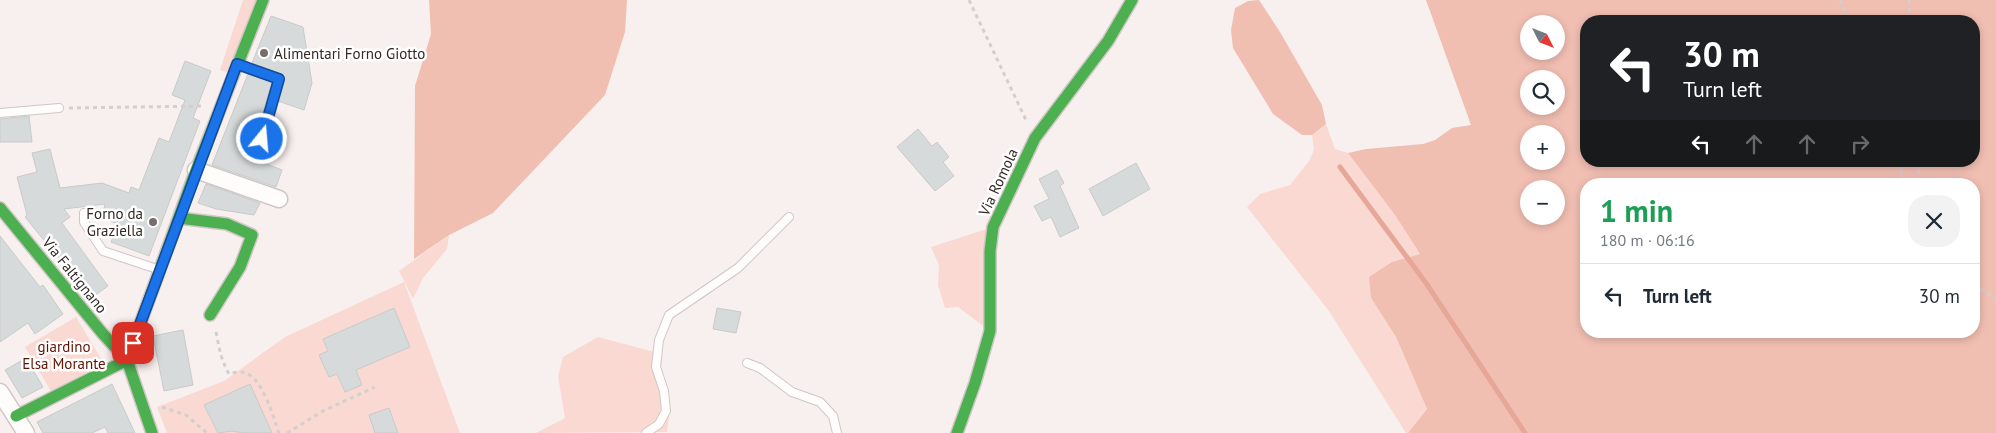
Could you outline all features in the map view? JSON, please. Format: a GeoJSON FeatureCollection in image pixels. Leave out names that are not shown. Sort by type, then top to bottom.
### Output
{"type":"FeatureCollection","features":[{"type":"Feature","properties":{"kind":"street"},"geometry":{"type":"LineString","coordinates":[[152,433],[127,360],[196,170],[262,0]]}},
{"type":"Feature","properties":{"kind":"street","name":"Via Romola"},"geometry":{"type":"LineString","coordinates":[[957,433],[990,331],[990,251],[993,227],[1035,138],[1108,41],[1132,0]]}},
{"type":"Feature","properties":{"kind":"street"},"geometry":{"type":"LineString","coordinates":[[196,170],[279,199]]}},
{"type":"Feature","properties":{"kind":"street","name":"Via Faltignano"},"geometry":{"type":"LineString","coordinates":[[0,208],[103,334],[127,360]]}},
{"type":"Feature","properties":{"kind":"street"},"geometry":{"type":"LineString","coordinates":[[179,218],[226,224],[244,229],[252,235],[250,244],[232,283],[210,315]]}},
{"type":"Feature","properties":{"kind":"street"},"geometry":{"type":"LineString","coordinates":[[16,416],[127,360]]}},
{"type":"Feature","properties":{"kind":"street"},"geometry":{"type":"LineString","coordinates":[[0,392],[26,433]]}},
{"type":"Feature","properties":{"kind":"lane"},"geometry":{"type":"LineString","coordinates":[[237,64],[279,79],[258,150]]}},
{"type":"Feature","properties":{"kind":"lane"},"geometry":{"type":"LineString","coordinates":[[0,113],[59,108]]}},
{"type":"Feature","properties":{"kind":"lane"},"geometry":{"type":"LineString","coordinates":[[84,213],[84,222],[103,251],[160,270]]}},
{"type":"Feature","properties":{"kind":"lane"},"geometry":{"type":"LineString","coordinates":[[646,433],[659,424],[666,411],[664,391],[656,367],[659,340],[669,315],[738,268],[789,217]]}},
{"type":"Feature","properties":{"kind":"lane"},"geometry":{"type":"LineString","coordinates":[[747,363],[760,368],[792,392],[820,402],[833,416],[837,433]]}},
{"type":"Feature","properties":{"kind":"path"},"geometry":{"type":"LineString","coordinates":[[969,0],[1035,138]]}},
{"type":"Feature","properties":{"kind":"path"},"geometry":{"type":"LineString","coordinates":[[1840,0],[1846,15]]}},
{"type":"Feature","properties":{"kind":"path"},"geometry":{"type":"LineString","coordinates":[[1909,0],[1910,15]]}},
{"type":"Feature","properties":{"kind":"path"},"geometry":{"type":"LineString","coordinates":[[59,108],[221,106]]}},
{"type":"Feature","properties":{"kind":"path"},"geometry":{"type":"LineString","coordinates":[[1980,289],[1996,298]]}},
{"type":"Feature","properties":{"kind":"path"},"geometry":{"type":"LineString","coordinates":[[210,315],[224,365],[230,374],[242,371],[255,379],[265,395],[280,433]]}},
{"type":"Feature","properties":{"kind":"path"},"geometry":{"type":"LineString","coordinates":[[287,433],[324,411],[375,387]]}},
{"type":"Feature","properties":{"kind":"path"},"geometry":{"type":"LineString","coordinates":[[142,403],[168,408],[186,415],[207,433]]}},
{"type":"Feature","properties":{"kind":"green space"},"geometry":{"type":"Polygon","coordinates":[[[243,0],[263,0],[234,74],[220,70],[243,0]]]}},
{"type":"Feature","properties":{"kind":"green space"},"geometry":{"type":"Polygon","coordinates":[[[1326,124],[1335,149],[1348,153],[1395,215],[1420,254],[1392,262],[1371,298],[1396,337],[1427,409],[1408,433],[1406,433],[1329,311],[1247,207],[1260,194],[1290,185],[1309,161],[1314,150],[1312,135],[1326,124]]]}},
{"type":"Feature","properties":{"kind":"green space"},"geometry":{"type":"Polygon","coordinates":[[[993,227],[990,331],[958,307],[945,308],[938,285],[939,265],[931,247],[993,227]]]}},
{"type":"Feature","properties":{"kind":"green space"},"geometry":{"type":"Polygon","coordinates":[[[449,235],[447,249],[423,278],[413,299],[399,271],[449,235]]]}},
{"type":"Feature","properties":{"kind":"green space"},"geometry":{"type":"Polygon","coordinates":[[[404,282],[460,433],[167,433],[157,407],[224,381],[285,337],[404,282]]]}},
{"type":"Feature","properties":{"kind":"green space","name":"giardino Elsa Morante"},"geometry":{"type":"Polygon","coordinates":[[[76,317],[103,362],[52,393],[25,347],[76,317]]]}},
{"type":"Feature","properties":{"kind":"green space"},"geometry":{"type":"Polygon","coordinates":[[[598,337],[658,353],[669,416],[667,432],[536,433],[565,418],[558,376],[563,357],[598,337]]]}},
{"type":"Feature","properties":{"kind":"shaded area"},"geometry":{"type":"Polygon","coordinates":[[[429,0],[627,0],[625,32],[605,95],[493,213],[449,235],[414,259],[415,86],[431,34],[429,0]]]}},
{"type":"Feature","properties":{"kind":"shaded area"},"geometry":{"type":"Polygon","coordinates":[[[1259,0],[1280,32],[1322,105],[1326,124],[1312,135],[1302,135],[1273,114],[1233,48],[1231,30],[1235,8],[1248,1],[1259,0]]]}},
{"type":"Feature","properties":{"kind":"shaded area"},"geometry":{"type":"Polygon","coordinates":[[[1426,0],[1996,0],[1996,433],[1408,433],[1427,409],[1396,337],[1371,298],[1369,277],[1392,262],[1420,254],[1395,215],[1348,153],[1366,149],[1423,144],[1435,140],[1452,128],[1471,125],[1426,0]]]}},
{"type":"Feature","properties":{"kind":"building"},"geometry":{"type":"Polygon","coordinates":[[[271,16],[303,27],[312,83],[304,110],[278,101],[284,81],[283,75],[252,63],[271,16]]]}},
{"type":"Feature","properties":{"kind":"building"},"geometry":{"type":"Polygon","coordinates":[[[185,61],[211,71],[193,118],[200,121],[149,256],[111,242],[118,224],[102,218],[105,204],[64,209],[70,217],[62,223],[108,286],[91,298],[25,217],[27,215],[17,177],[37,172],[32,153],[50,149],[60,188],[102,183],[129,193],[131,187],[139,190],[159,138],[169,142],[185,100],[172,95],[185,61]]]}},
{"type":"Feature","properties":{"kind":"building"},"geometry":{"type":"Polygon","coordinates":[[[248,74],[272,82],[246,156],[282,170],[276,187],[212,165],[248,74]]]}},
{"type":"Feature","properties":{"kind":"building"},"geometry":{"type":"Polygon","coordinates":[[[29,116],[32,142],[0,142],[0,119],[29,116]]]}},
{"type":"Feature","properties":{"kind":"building"},"geometry":{"type":"Polygon","coordinates":[[[918,129],[932,146],[937,142],[949,157],[943,162],[954,176],[935,191],[897,147],[918,129]]]}},
{"type":"Feature","properties":{"kind":"building"},"geometry":{"type":"Polygon","coordinates":[[[1136,163],[1150,189],[1103,216],[1089,189],[1136,163]]]}},
{"type":"Feature","properties":{"kind":"building"},"geometry":{"type":"Polygon","coordinates":[[[1057,170],[1064,183],[1060,186],[1079,228],[1060,237],[1051,217],[1042,221],[1034,206],[1049,199],[1039,179],[1057,170]]]}},
{"type":"Feature","properties":{"kind":"building"},"geometry":{"type":"Polygon","coordinates":[[[206,184],[260,203],[254,215],[216,209],[198,203],[206,184]]]}},
{"type":"Feature","properties":{"kind":"building"},"geometry":{"type":"Polygon","coordinates":[[[0,236],[40,287],[43,285],[63,314],[35,334],[28,323],[0,342],[0,236]]]}},
{"type":"Feature","properties":{"kind":"building"},"geometry":{"type":"Polygon","coordinates":[[[394,308],[410,347],[356,370],[362,385],[345,392],[337,374],[329,377],[319,355],[328,351],[323,339],[394,308]]]}},
{"type":"Feature","properties":{"kind":"building"},"geometry":{"type":"Polygon","coordinates":[[[717,308],[741,312],[736,333],[713,329],[717,308]]]}},
{"type":"Feature","properties":{"kind":"building"},"geometry":{"type":"Polygon","coordinates":[[[183,330],[193,385],[164,391],[153,336],[183,330]]]}},
{"type":"Feature","properties":{"kind":"building"},"geometry":{"type":"Polygon","coordinates":[[[26,358],[43,387],[22,398],[5,370],[26,358]]]}},
{"type":"Feature","properties":{"kind":"building"},"geometry":{"type":"Polygon","coordinates":[[[112,384],[135,433],[108,433],[105,427],[92,433],[43,433],[37,422],[112,384]]]}},
{"type":"Feature","properties":{"kind":"building"},"geometry":{"type":"Polygon","coordinates":[[[250,384],[272,433],[232,431],[218,433],[204,405],[250,384]]]}},
{"type":"Feature","properties":{"kind":"building"},"geometry":{"type":"Polygon","coordinates":[[[389,408],[398,433],[375,433],[369,415],[389,408]]]}},
{"type":"Feature","properties":{"kind":"waterway"},"geometry":{"type":"LineString","coordinates":[[1340,167],[1426,283],[1525,433]]}},
{"type":"Feature","properties":{"kind":"traffic: fast"},"geometry":{"type":"LineString","coordinates":[[152,433],[127,360],[196,170],[263,0]]}},
{"type":"Feature","properties":{"kind":"traffic: fast"},"geometry":{"type":"LineString","coordinates":[[957,433],[975,383],[990,331],[990,251],[993,227],[1035,138],[1108,41],[1132,0]]}},
{"type":"Feature","properties":{"kind":"traffic: fast"},"geometry":{"type":"LineString","coordinates":[[0,208],[103,334],[127,360]]}},
{"type":"Feature","properties":{"kind":"traffic: fast"},"geometry":{"type":"LineString","coordinates":[[179,218],[227,224],[252,235],[240,267],[210,315]]}},
{"type":"Feature","properties":{"kind":"traffic: fast"},"geometry":{"type":"LineString","coordinates":[[16,416],[127,360]]}},
{"type":"Feature","properties":{"kind":"place","name":"Alimentari Forno Giotto"},"geometry":{"type":"Point","coordinates":[264,53]}},
{"type":"Feature","properties":{"kind":"place","name":"Forno da Graziella"},"geometry":{"type":"Point","coordinates":[153,222]}},
{"type":"Feature","properties":{"kind":"route"},"geometry":{"type":"LineString","coordinates":[[133,343],[237,64],[279,79],[262,139]]}}]}
